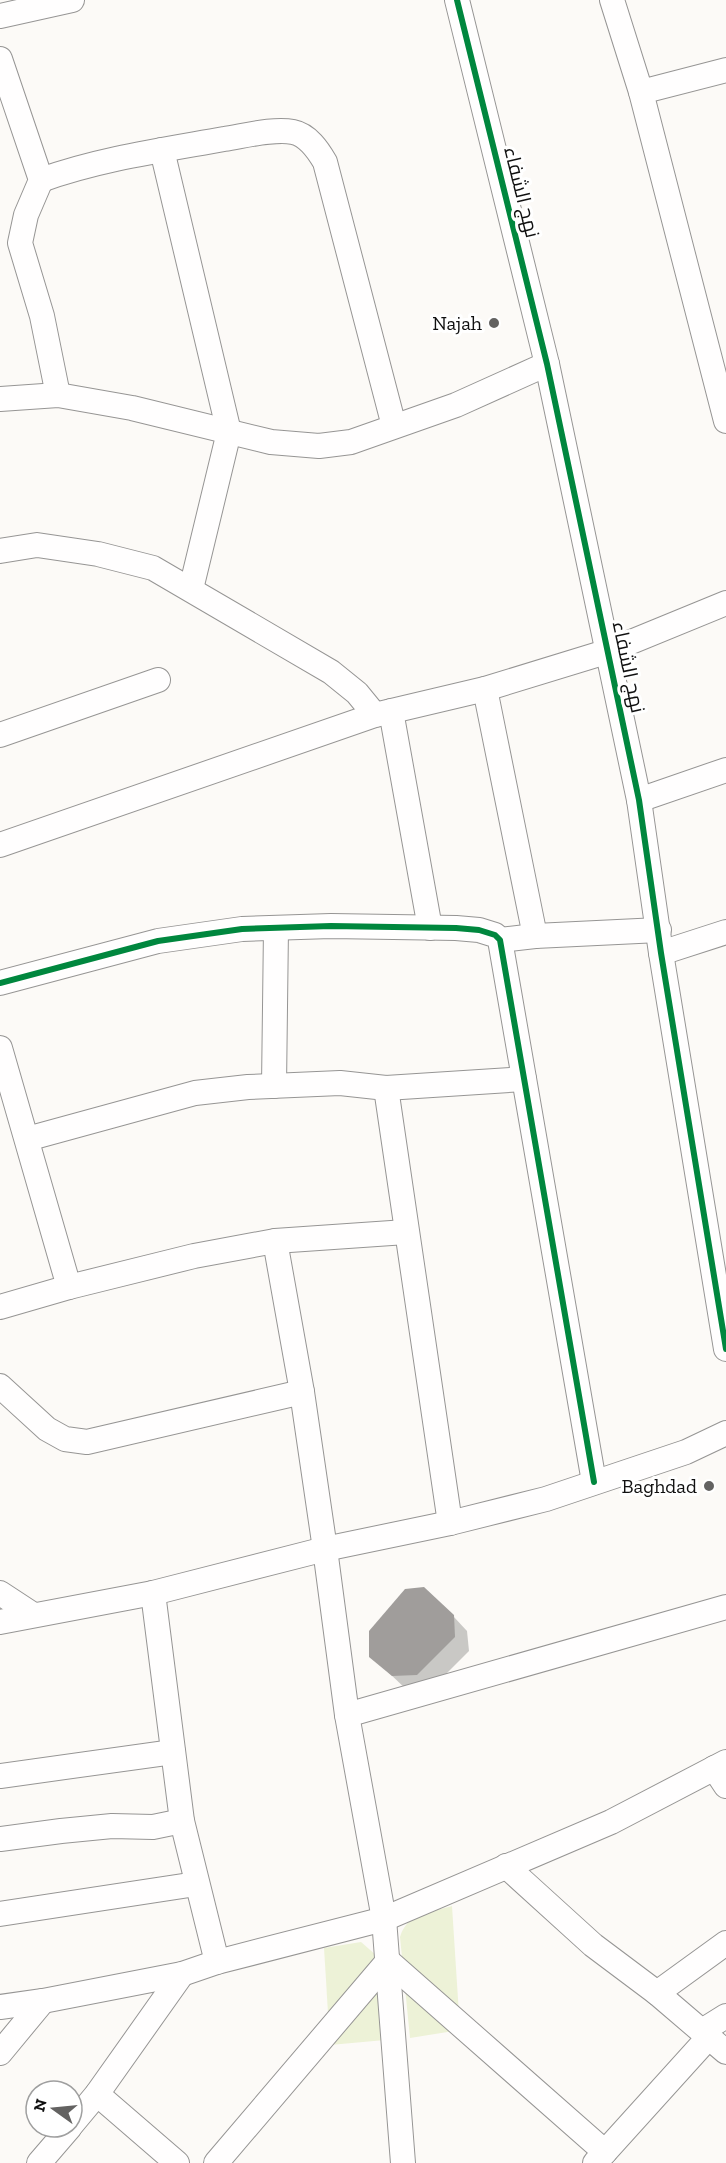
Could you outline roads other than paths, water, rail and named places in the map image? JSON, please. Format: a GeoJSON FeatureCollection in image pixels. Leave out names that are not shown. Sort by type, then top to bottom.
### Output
{"type":"FeatureCollection","features":[{"type":"Feature","properties":{"kind":"street"},"geometry":{"type":"LineString","coordinates":[[0,16],[72,0]]}},
{"type":"Feature","properties":{"kind":"street","name":"نهج الشفاء"},"geometry":{"type":"LineString","coordinates":[[457,0],[547,364],[639,800],[725,1344]]}},
{"type":"Feature","properties":{"kind":"street"},"geometry":{"type":"LineString","coordinates":[[612,0],[641,92],[726,421]]}},
{"type":"Feature","properties":{"kind":"street"},"geometry":{"type":"LineString","coordinates":[[0,59],[40,180],[26,215],[10,245],[42,316],[58,394]]}},
{"type":"Feature","properties":{"kind":"street"},"geometry":{"type":"LineString","coordinates":[[641,92],[726,70]]}},
{"type":"Feature","properties":{"kind":"street"},"geometry":{"type":"LineString","coordinates":[[40,180],[70,169],[266,132],[294,132],[314,144],[325,162],[394,426]]}},
{"type":"Feature","properties":{"kind":"street"},"geometry":{"type":"LineString","coordinates":[[162,150],[229,432],[191,589]]}},
{"type":"Feature","properties":{"kind":"street"},"geometry":{"type":"LineString","coordinates":[[0,399],[58,394],[143,411],[271,442],[319,446],[351,442],[456,405],[547,364]]}},
{"type":"Feature","properties":{"kind":"street"},"geometry":{"type":"LineString","coordinates":[[0,551],[37,545],[98,554],[153,568],[331,672],[383,713],[430,928]]}},
{"type":"Feature","properties":{"kind":"street"},"geometry":{"type":"LineString","coordinates":[[0,845],[383,713],[485,689],[609,651],[726,603]]}},
{"type":"Feature","properties":{"kind":"street"},"geometry":{"type":"LineString","coordinates":[[0,735],[158,680]]}},
{"type":"Feature","properties":{"kind":"street"},"geometry":{"type":"LineString","coordinates":[[485,689],[535,936]]}},
{"type":"Feature","properties":{"kind":"street"},"geometry":{"type":"LineString","coordinates":[[639,800],[726,770]]}},
{"type":"Feature","properties":{"kind":"street"},"geometry":{"type":"LineString","coordinates":[[0,983],[158,941],[242,929],[330,926],[430,928],[479,930],[495,935],[500,940],[594,1482]]}},
{"type":"Feature","properties":{"kind":"street"},"geometry":{"type":"LineString","coordinates":[[274,1086],[276,928]]}},
{"type":"Feature","properties":{"kind":"street"},"geometry":{"type":"LineString","coordinates":[[500,940],[535,936],[660,942],[726,932]]}},
{"type":"Feature","properties":{"kind":"street"},"geometry":{"type":"LineString","coordinates":[[0,1048],[69,1287]]}},
{"type":"Feature","properties":{"kind":"street"},"geometry":{"type":"LineString","coordinates":[[27,1139],[195,1093],[340,1083],[386,1088],[524,1078]]}},
{"type":"Feature","properties":{"kind":"street"},"geometry":{"type":"LineString","coordinates":[[386,1088],[450,1523]]}},
{"type":"Feature","properties":{"kind":"street"},"geometry":{"type":"LineString","coordinates":[[0,1307],[69,1287],[195,1256],[275,1241],[406,1232]]}},
{"type":"Feature","properties":{"kind":"street"},"geometry":{"type":"LineString","coordinates":[[275,1241],[302,1392],[347,1715],[384,1919],[403,2163]]}},
{"type":"Feature","properties":{"kind":"street"},"geometry":{"type":"LineString","coordinates":[[0,1386],[47,1429],[65,1439],[87,1442],[302,1392]]}},
{"type":"Feature","properties":{"kind":"street"},"geometry":{"type":"LineString","coordinates":[[0,1622],[32,1614],[153,1593],[325,1549],[450,1523],[546,1499],[686,1452],[726,1433]]}},
{"type":"Feature","properties":{"kind":"street"},"geometry":{"type":"LineString","coordinates":[[0,1593],[32,1614]]}},
{"type":"Feature","properties":{"kind":"street"},"geometry":{"type":"LineString","coordinates":[[153,1593],[182,1821],[217,1962]]}},
{"type":"Feature","properties":{"kind":"street"},"geometry":{"type":"LineString","coordinates":[[347,1715],[726,1607]]}},
{"type":"Feature","properties":{"kind":"street"},"geometry":{"type":"LineString","coordinates":[[0,1776],[173,1752]]}},
{"type":"Feature","properties":{"kind":"street"},"geometry":{"type":"LineString","coordinates":[[0,2007],[182,1974],[217,1962],[384,1919],[722,1772]]}},
{"type":"Feature","properties":{"kind":"street"},"geometry":{"type":"LineString","coordinates":[[0,1839],[112,1826],[153,1827],[182,1821]]}},
{"type":"Feature","properties":{"kind":"street"},"geometry":{"type":"LineString","coordinates":[[506,1866],[593,1945],[657,1993],[712,2040]]}},
{"type":"Feature","properties":{"kind":"street"},"geometry":{"type":"LineString","coordinates":[[0,1914],[196,1884]]}},
{"type":"Feature","properties":{"kind":"street"},"geometry":{"type":"LineString","coordinates":[[657,1993],[726,1943]]}},
{"type":"Feature","properties":{"kind":"street"},"geometry":{"type":"LineString","coordinates":[[388,1961],[599,2157],[712,2040],[726,2016]]}},
{"type":"Feature","properties":{"kind":"street"},"geometry":{"type":"LineString","coordinates":[[216,2163],[388,1961]]}},
{"type":"Feature","properties":{"kind":"street"},"geometry":{"type":"LineString","coordinates":[[84,2110],[182,1974]]}},
{"type":"Feature","properties":{"kind":"street"},"geometry":{"type":"LineString","coordinates":[[0,2053],[43,2001]]}},
{"type":"Feature","properties":{"kind":"street"},"geometry":{"type":"LineString","coordinates":[[97,2094],[177,2163]]}},
{"type":"Feature","properties":{"kind":"street"},"geometry":{"type":"LineString","coordinates":[[39,2163],[60,2139]]}},
{"type":"Feature","properties":{"kind":"place","name":"Najah"},"geometry":{"type":"Point","coordinates":[494,323]}},
{"type":"Feature","properties":{"kind":"place","name":"Baghdad"},"geometry":{"type":"Point","coordinates":[709,1486]}}]}
